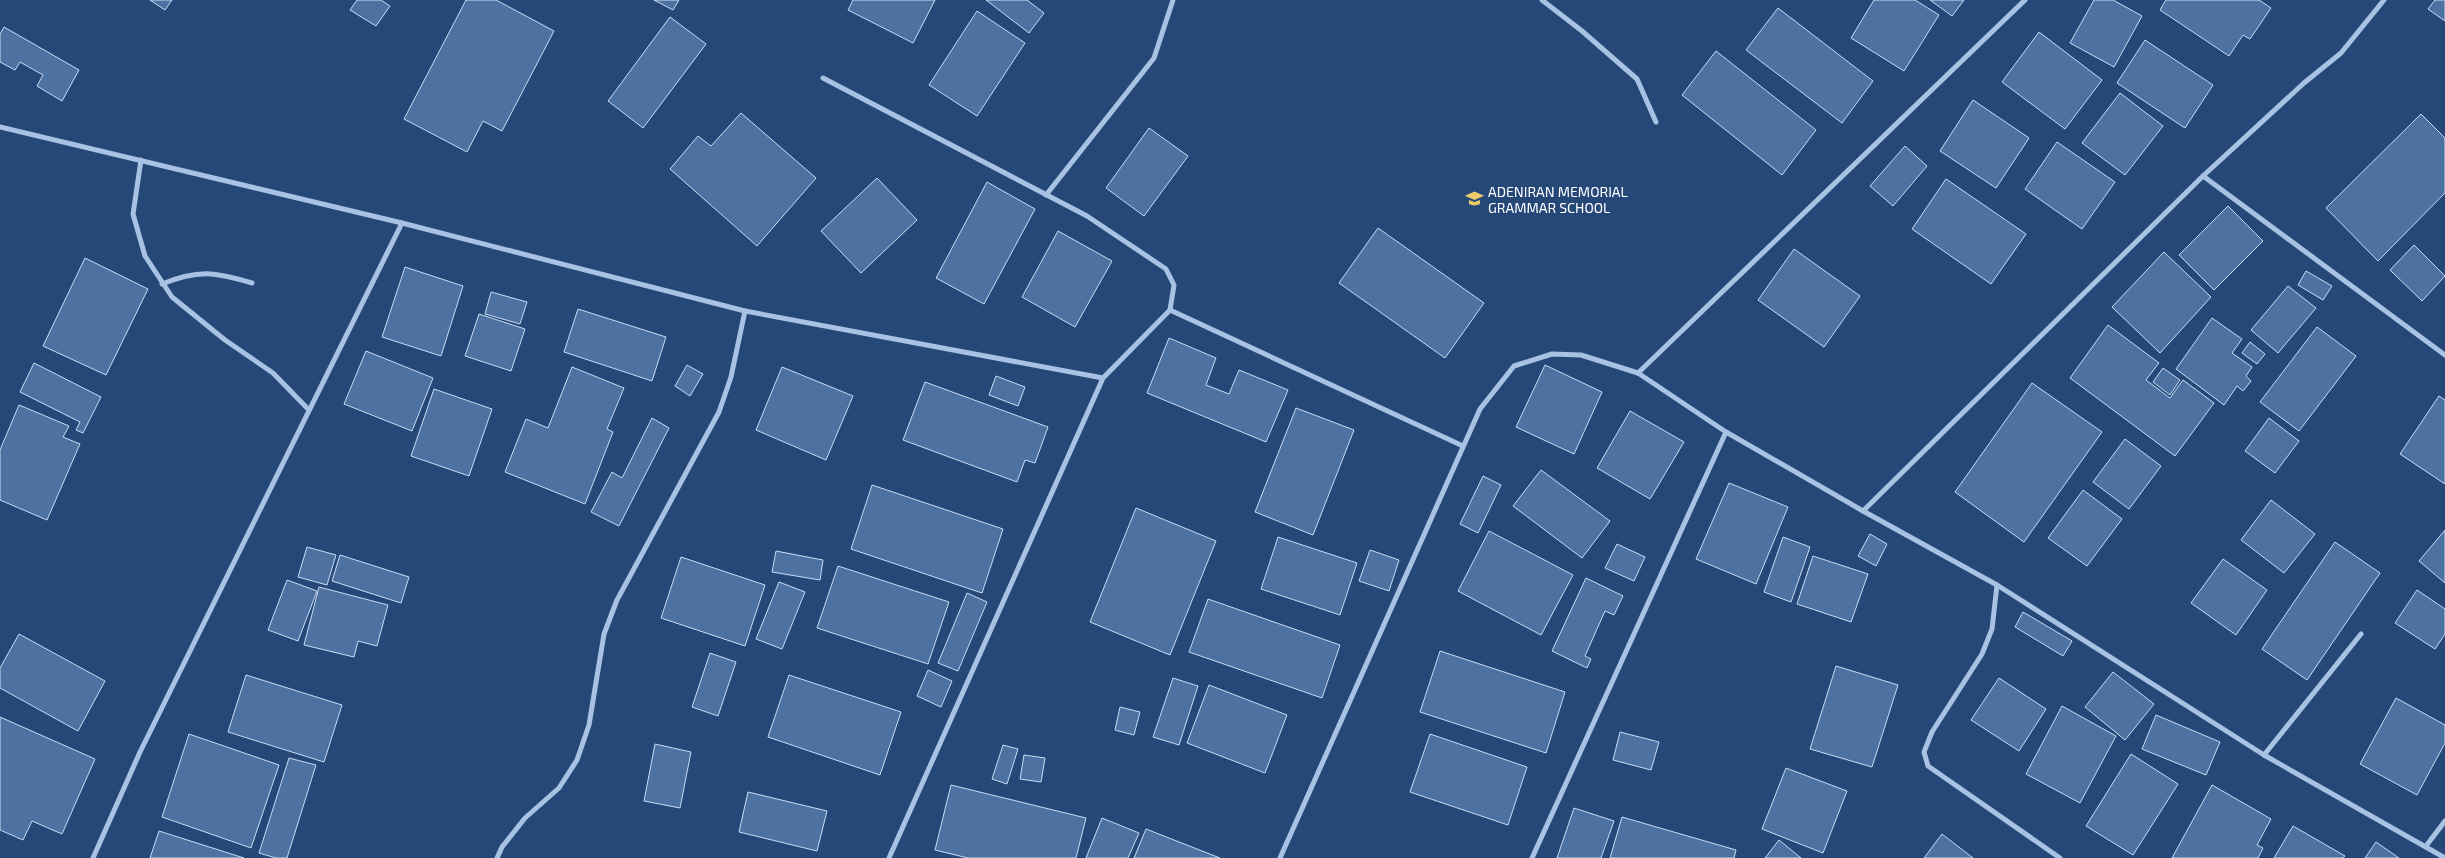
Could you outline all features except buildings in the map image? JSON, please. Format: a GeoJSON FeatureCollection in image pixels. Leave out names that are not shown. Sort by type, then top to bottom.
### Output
{"type":"FeatureCollection","features":[{"type":"Feature","properties":{"kind":"street"},"geometry":{"type":"LineString","coordinates":[[1046,195],[1154,58],[1173,0]]}},
{"type":"Feature","properties":{"kind":"street"},"geometry":{"type":"LineString","coordinates":[[1542,0],[1582,31],[1637,79],[1656,122]]}},
{"type":"Feature","properties":{"kind":"street"},"geometry":{"type":"LineString","coordinates":[[1638,373],[2025,0]]}},
{"type":"Feature","properties":{"kind":"street"},"geometry":{"type":"LineString","coordinates":[[1863,511],[2202,176],[2304,83],[2340,53],[2384,0]]}},
{"type":"Feature","properties":{"kind":"street"},"geometry":{"type":"LineString","coordinates":[[823,78],[1087,216],[1166,269],[1174,285],[1170,310],[1103,378],[889,858]]}},
{"type":"Feature","properties":{"kind":"street"},"geometry":{"type":"LineString","coordinates":[[0,127],[402,223],[745,311],[1103,378]]}},
{"type":"Feature","properties":{"kind":"street"},"geometry":{"type":"LineString","coordinates":[[141,160],[133,214],[146,256],[162,284],[172,298],[225,340],[273,373],[309,410]]}},
{"type":"Feature","properties":{"kind":"street"},"geometry":{"type":"LineString","coordinates":[[2202,176],[2445,355]]}},
{"type":"Feature","properties":{"kind":"street"},"geometry":{"type":"LineString","coordinates":[[94,858],[140,752],[402,223]]}},
{"type":"Feature","properties":{"kind":"street"},"geometry":{"type":"LineString","coordinates":[[162,284],[187,274],[220,274],[252,282]]}},
{"type":"Feature","properties":{"kind":"street"},"geometry":{"type":"LineString","coordinates":[[1170,310],[1463,446]]}},
{"type":"Feature","properties":{"kind":"street"},"geometry":{"type":"LineString","coordinates":[[497,858],[502,847],[525,818],[559,788],[577,760],[588,725],[604,634],[617,600],[719,412],[731,378],[745,311]]}},
{"type":"Feature","properties":{"kind":"street"},"geometry":{"type":"LineString","coordinates":[[1280,858],[1480,409],[1514,366],[1552,354],[1581,355],[1638,373],[1726,432],[1997,585],[2264,755],[2445,858]]}},
{"type":"Feature","properties":{"kind":"street"},"geometry":{"type":"LineString","coordinates":[[1532,858],[1726,432]]}},
{"type":"Feature","properties":{"kind":"street"},"geometry":{"type":"LineString","coordinates":[[1997,585],[1992,629],[1982,654],[1932,732],[1924,752],[1928,766],[2060,858]]}},
{"type":"Feature","properties":{"kind":"street"},"geometry":{"type":"LineString","coordinates":[[2264,755],[2361,634]]}},
{"type":"Feature","properties":{"kind":"street"},"geometry":{"type":"LineString","coordinates":[[2426,846],[2445,821]]}},
{"type":"Feature","properties":{"kind":"place","name":"ADENIRAN MEMORIAL GRAMMAR SCHOOL"},"geometry":{"type":"Point","coordinates":[1474,199]}}]}
